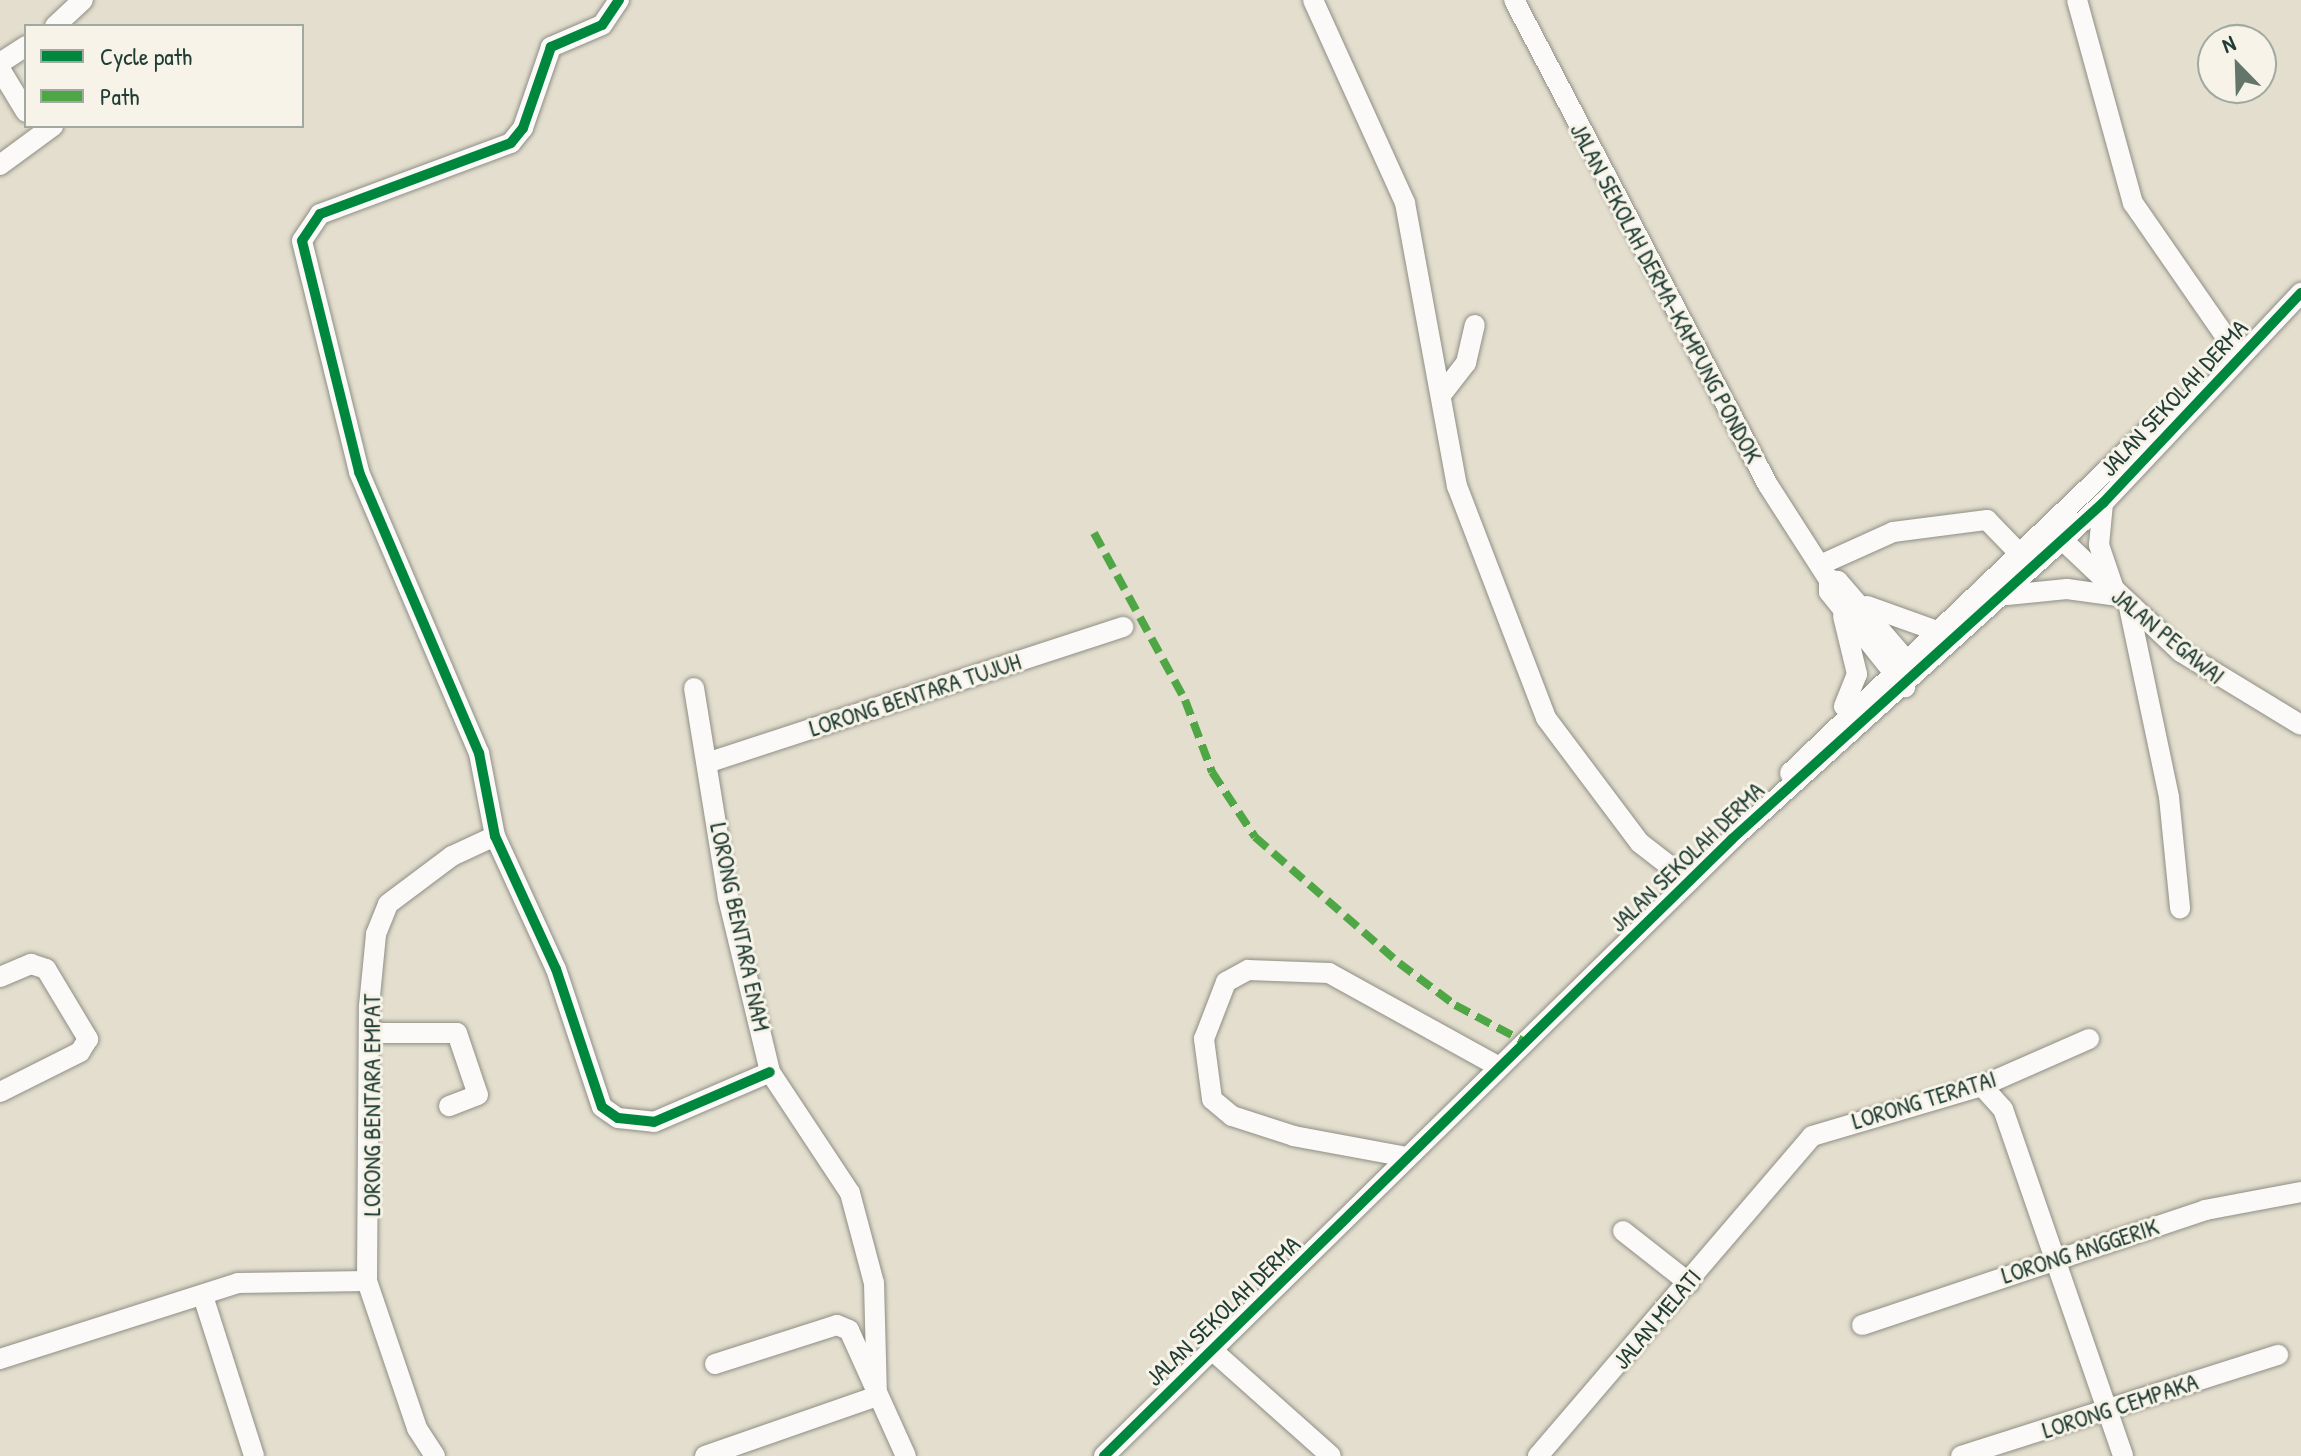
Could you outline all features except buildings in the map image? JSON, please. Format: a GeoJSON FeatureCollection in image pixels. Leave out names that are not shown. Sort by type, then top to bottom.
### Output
{"type":"FeatureCollection","features":[{"type":"Feature","properties":{"kind":"street"},"geometry":{"type":"LineString","coordinates":[[57,24],[83,0]]}},
{"type":"Feature","properties":{"kind":"street"},"geometry":{"type":"LineString","coordinates":[[619,0],[602,25],[551,47],[523,128],[511,143],[320,214],[302,233],[350,443],[479,753],[495,836],[556,969],[602,1107],[618,1118],[654,1122],[770,1072]]}},
{"type":"Feature","properties":{"kind":"street"},"geometry":{"type":"LineString","coordinates":[[1313,0],[1405,203],[1457,486],[1546,718],[1640,843],[1689,881]]}},
{"type":"Feature","properties":{"kind":"street","name":"JALAN SEKOLAH DERMA-KAMPUNG PONDOK"},"geometry":{"type":"LineString","coordinates":[[1514,0],[1768,485],[1824,573],[1905,672]]}},
{"type":"Feature","properties":{"kind":"street"},"geometry":{"type":"LineString","coordinates":[[2077,0],[2133,203],[2239,356]]}},
{"type":"Feature","properties":{"kind":"street"},"geometry":{"type":"LineString","coordinates":[[0,63],[24,47]]}},
{"type":"Feature","properties":{"kind":"street"},"geometry":{"type":"LineString","coordinates":[[0,69],[24,109]]}},
{"type":"Feature","properties":{"kind":"street"},"geometry":{"type":"LineString","coordinates":[[0,165],[43,129]]}},
{"type":"Feature","properties":{"kind":"street","name":"JALAN SEKOLAH DERMA"},"geometry":{"type":"LineString","coordinates":[[1104,1456],[1905,672],[1934,630],[2020,554],[2103,503],[2186,421],[2202,394],[2301,293]]}},
{"type":"Feature","properties":{"kind":"street"},"geometry":{"type":"LineString","coordinates":[[1441,395],[1466,363],[1475,325]]}},
{"type":"Feature","properties":{"kind":"street","name":"JALAN SEKOLAH DERMA"},"geometry":{"type":"LineString","coordinates":[[1732,839],[1836,721],[2007,595],[2056,534],[2173,407],[2202,394]]}},
{"type":"Feature","properties":{"kind":"street"},"geometry":{"type":"LineString","coordinates":[[2103,503],[2099,545],[2123,602],[2169,797],[2180,908]]}},
{"type":"Feature","properties":{"kind":"street"},"geometry":{"type":"LineString","coordinates":[[1824,573],[1910,527],[1987,520],[2020,554]]}},
{"type":"Feature","properties":{"kind":"street","name":"JALAN PEGAWAI"},"geometry":{"type":"LineString","coordinates":[[2056,534],[2123,602],[2226,684],[2301,725]]}},
{"type":"Feature","properties":{"kind":"street"},"geometry":{"type":"LineString","coordinates":[[2007,595],[2067,589],[2123,602]]}},
{"type":"Feature","properties":{"kind":"street"},"geometry":{"type":"LineString","coordinates":[[1836,721],[1857,674],[1849,604],[1898,623],[1934,630]]}},
{"type":"Feature","properties":{"kind":"street","name":"LORONG BENTARA TUJUH"},"geometry":{"type":"LineString","coordinates":[[707,763],[1123,627]]}},
{"type":"Feature","properties":{"kind":"street","name":"LORONG BENTARA ENAM"},"geometry":{"type":"LineString","coordinates":[[694,688],[728,898],[770,1072],[850,1193],[874,1283],[877,1396]]}},
{"type":"Feature","properties":{"kind":"street","name":"LORONG BENTARA EMPAT"},"geometry":{"type":"LineString","coordinates":[[435,1456],[417,1428],[367,1281],[369,1033],[383,911],[428,872],[495,836]]}},
{"type":"Feature","properties":{"kind":"street"},"geometry":{"type":"LineString","coordinates":[[0,977],[31,964],[46,969],[88,1039],[80,1052],[0,1092]]}},
{"type":"Feature","properties":{"kind":"street"},"geometry":{"type":"LineString","coordinates":[[1407,1157],[1294,1136],[1232,1116],[1212,1099],[1204,1039],[1226,982],[1248,970],[1329,973],[1499,1067]]}},
{"type":"Feature","properties":{"kind":"street"},"geometry":{"type":"LineString","coordinates":[[369,1033],[457,1033],[478,1095],[449,1106]]}},
{"type":"Feature","properties":{"kind":"street","name":"LORONG TERATAI"},"geometry":{"type":"LineString","coordinates":[[1771,1178],[1812,1136],[1982,1086],[2089,1039]]}},
{"type":"Feature","properties":{"kind":"street"},"geometry":{"type":"LineString","coordinates":[[1982,1086],[2003,1109],[2058,1256],[2123,1456]]}},
{"type":"Feature","properties":{"kind":"street","name":"JALAN MELATI"},"geometry":{"type":"LineString","coordinates":[[1538,1456],[1689,1283],[1771,1178]]}},
{"type":"Feature","properties":{"kind":"street","name":"LORONG ANGGERIK"},"geometry":{"type":"LineString","coordinates":[[1862,1325],[2058,1256],[2205,1210],[2301,1192]]}},
{"type":"Feature","properties":{"kind":"street"},"geometry":{"type":"LineString","coordinates":[[1623,1231],[1689,1283]]}},
{"type":"Feature","properties":{"kind":"street"},"geometry":{"type":"LineString","coordinates":[[0,1359],[203,1296],[267,1280],[367,1281]]}},
{"type":"Feature","properties":{"kind":"street"},"geometry":{"type":"LineString","coordinates":[[203,1296],[254,1456]]}},
{"type":"Feature","properties":{"kind":"street"},"geometry":{"type":"LineString","coordinates":[[715,1364],[837,1325],[851,1334],[906,1456]]}},
{"type":"Feature","properties":{"kind":"street"},"geometry":{"type":"LineString","coordinates":[[1212,1350],[1331,1456]]}},
{"type":"Feature","properties":{"kind":"street","name":"LORONG CEMPAKA"},"geometry":{"type":"LineString","coordinates":[[1961,1456],[2278,1355]]}},
{"type":"Feature","properties":{"kind":"street"},"geometry":{"type":"LineString","coordinates":[[705,1456],[877,1396]]}},
{"type":"Feature","properties":{"kind":"marked path"},"geometry":{"type":"LineString","coordinates":[[1094,533],[1185,700],[1212,772],[1255,837],[1399,963],[1455,1005],[1525,1042]]}},
{"type":"Feature","properties":{"kind":"cycle path"},"geometry":{"type":"LineString","coordinates":[[619,0],[602,25],[551,47],[523,128],[511,143],[320,214],[302,241],[359,472],[479,753],[495,836],[556,969],[602,1107],[618,1118],[654,1122],[770,1072]]}},
{"type":"Feature","properties":{"kind":"cycle path"},"geometry":{"type":"LineString","coordinates":[[1104,1456],[1732,839],[2103,503],[2301,293]]}}]}
